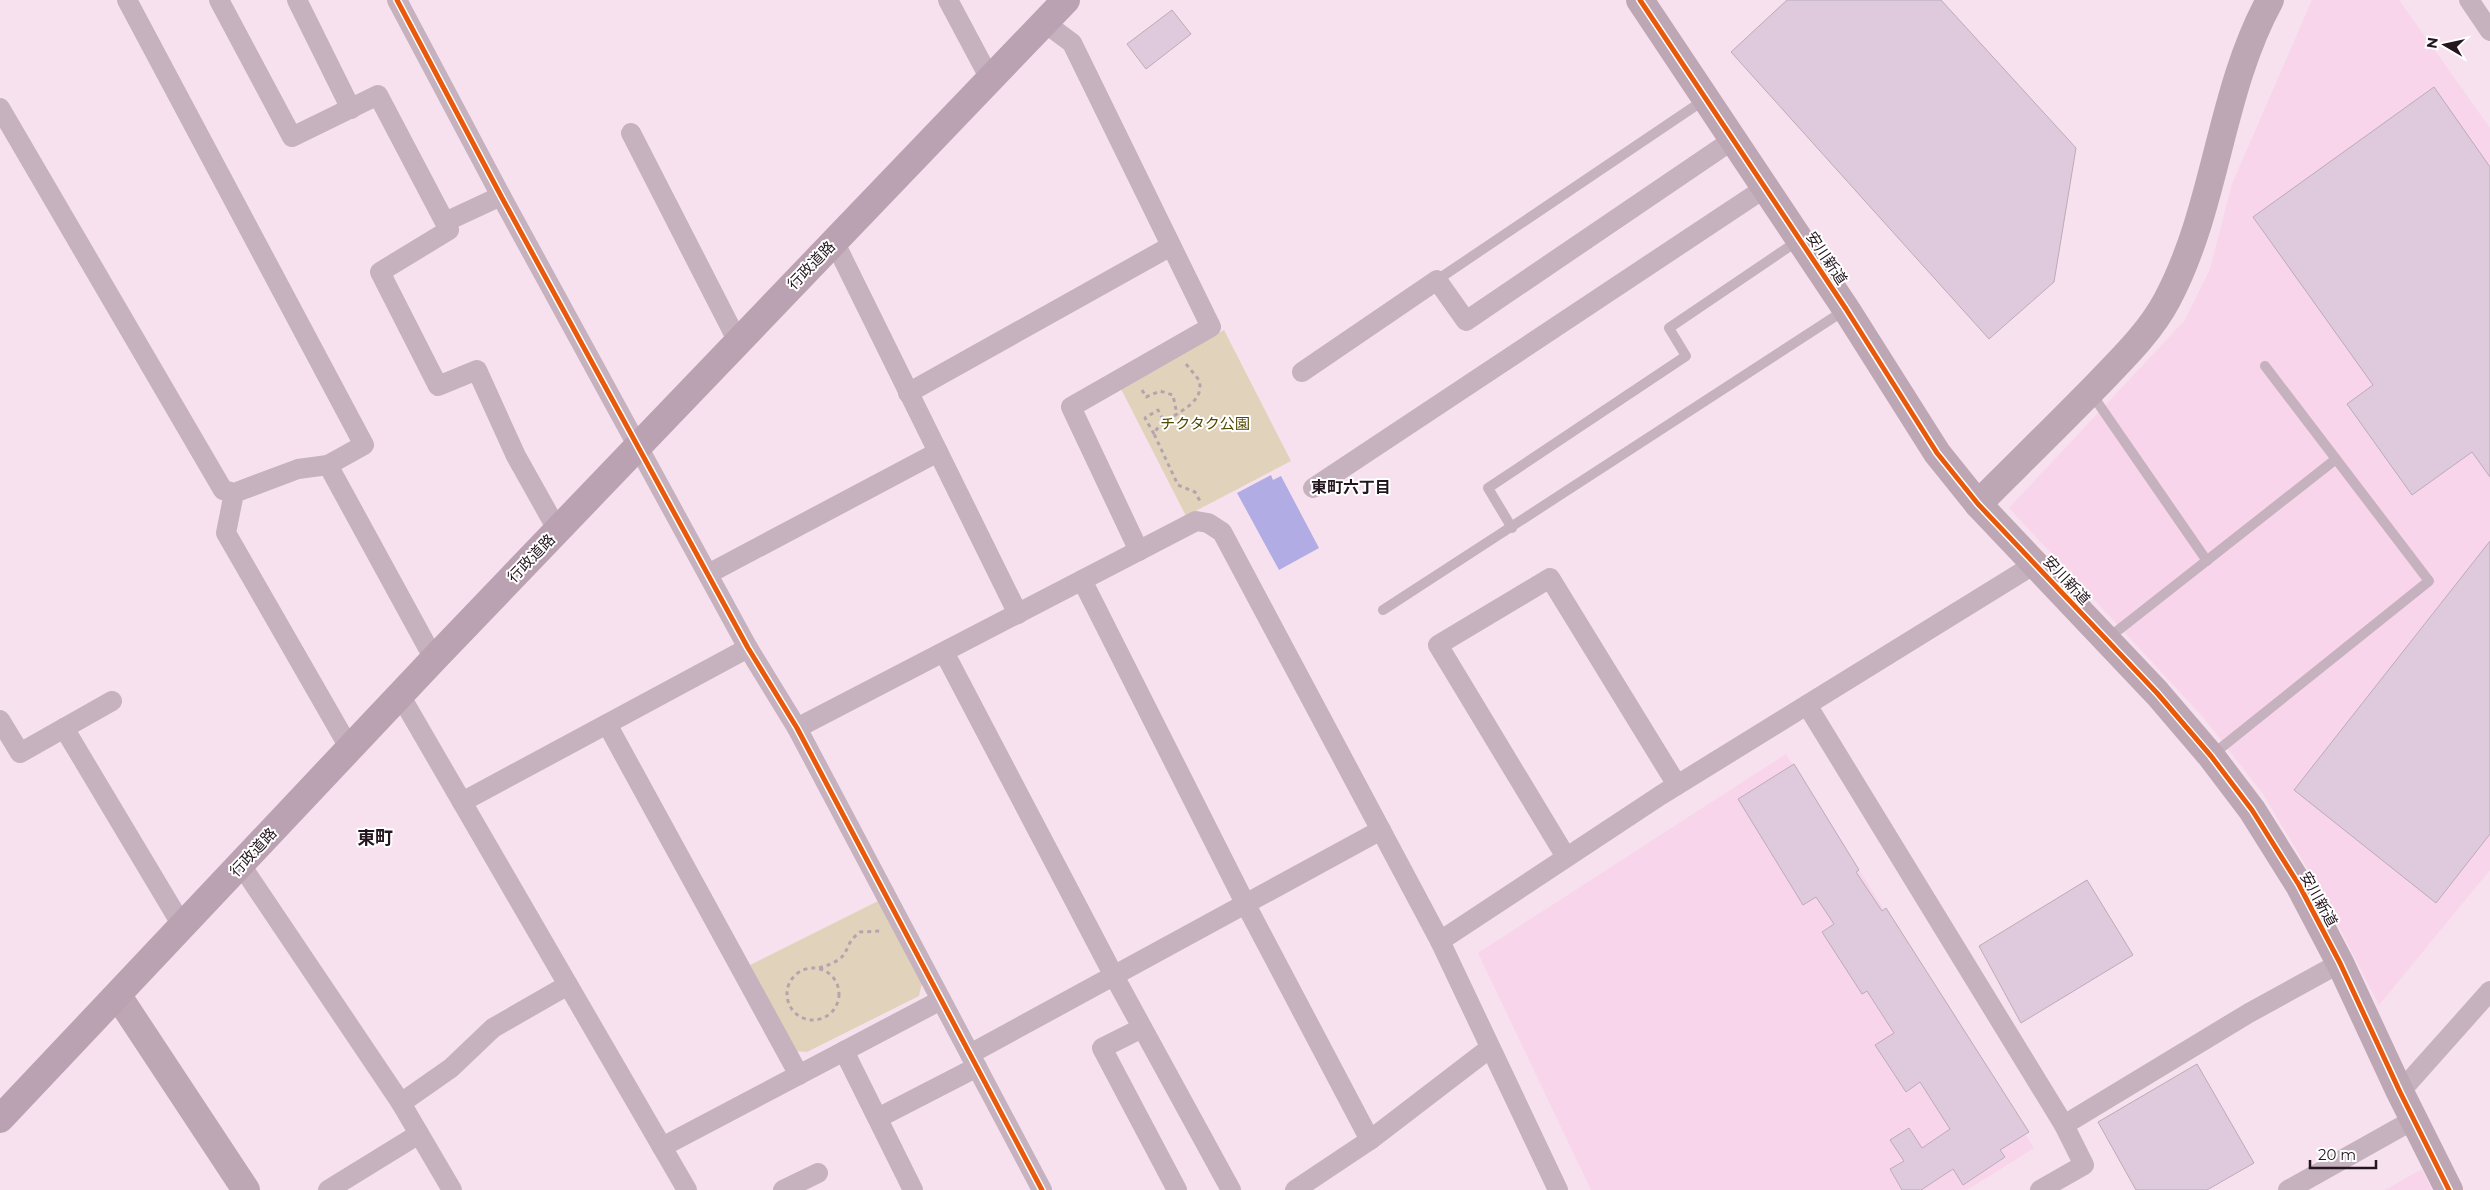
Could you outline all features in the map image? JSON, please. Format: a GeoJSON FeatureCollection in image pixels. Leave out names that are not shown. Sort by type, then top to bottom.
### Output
{"type":"FeatureCollection","features":[{"type":"Feature","properties":{"kind":"highway","name":"行政道路"},"geometry":{"type":"LineString","coordinates":[[0,1119],[118,996],[434,658],[639,446],[989,77],[1066,0]]}},
{"type":"Feature","properties":{"kind":"street"},"geometry":{"type":"LineString","coordinates":[[0,108],[223,490],[234,494],[298,469],[328,465],[364,445],[127,0]]}},
{"type":"Feature","properties":{"kind":"street"},"geometry":{"type":"LineString","coordinates":[[218,0],[292,137],[378,95],[449,230],[380,272],[438,386],[477,370],[516,456],[558,530]]}},
{"type":"Feature","properties":{"kind":"street"},"geometry":{"type":"LineString","coordinates":[[296,0],[351,109]]}},
{"type":"Feature","properties":{"kind":"street"},"geometry":{"type":"LineString","coordinates":[[397,0],[501,196],[748,648],[797,728],[1042,1190]]}},
{"type":"Feature","properties":{"kind":"street"},"geometry":{"type":"LineString","coordinates":[[948,0],[989,77]]}},
{"type":"Feature","properties":{"kind":"street","name":"安川新道"},"geometry":{"type":"LineString","coordinates":[[1640,0],[1846,309],[1937,453],[1978,504],[2106,640],[2211,756],[2263,827],[2299,885],[2340,963],[2413,1120],[2449,1190]]}},
{"type":"Feature","properties":{"kind":"street"},"geometry":{"type":"LineString","coordinates":[[1978,504],[2090,392],[2151,327],[2168,299],[2191,244],[2242,69],[2270,0]]}},
{"type":"Feature","properties":{"kind":"street"},"geometry":{"type":"LineString","coordinates":[[2469,0],[2490,31]]}},
{"type":"Feature","properties":{"kind":"street"},"geometry":{"type":"LineString","coordinates":[[1045,23],[1072,43],[1211,327],[1071,407],[1139,551]]}},
{"type":"Feature","properties":{"kind":"street"},"geometry":{"type":"LineString","coordinates":[[631,133],[738,342]]}},
{"type":"Feature","properties":{"kind":"street"},"geometry":{"type":"LineString","coordinates":[[1302,372],[1437,280],[1466,321],[1734,140]]}},
{"type":"Feature","properties":{"kind":"street"},"geometry":{"type":"LineString","coordinates":[[1313,488],[1765,188]]}},
{"type":"Feature","properties":{"kind":"street"},"geometry":{"type":"LineString","coordinates":[[445,222],[501,196]]}},
{"type":"Feature","properties":{"kind":"street"},"geometry":{"type":"LineString","coordinates":[[834,241],[1018,614]]}},
{"type":"Feature","properties":{"kind":"street"},"geometry":{"type":"LineString","coordinates":[[908,393],[1171,246]]}},
{"type":"Feature","properties":{"kind":"street"},"geometry":{"type":"LineString","coordinates":[[708,574],[938,452]]}},
{"type":"Feature","properties":{"kind":"street"},"geometry":{"type":"LineString","coordinates":[[328,465],[434,658]]}},
{"type":"Feature","properties":{"kind":"street"},"geometry":{"type":"LineString","coordinates":[[234,494],[226,534],[350,749]]}},
{"type":"Feature","properties":{"kind":"street"},"geometry":{"type":"LineString","coordinates":[[797,728],[1196,522],[1208,523],[1222,532],[1440,941],[1558,1190]]}},
{"type":"Feature","properties":{"kind":"street"},"geometry":{"type":"LineString","coordinates":[[1440,941],[1677,784],[2035,564]]}},
{"type":"Feature","properties":{"kind":"street"},"geometry":{"type":"LineString","coordinates":[[1566,857],[1438,645],[1550,578],[1677,784]]}},
{"type":"Feature","properties":{"kind":"street"},"geometry":{"type":"LineString","coordinates":[[1082,580],[1245,904],[1370,1140]]}},
{"type":"Feature","properties":{"kind":"street"},"geometry":{"type":"LineString","coordinates":[[462,802],[748,648]]}},
{"type":"Feature","properties":{"kind":"street"},"geometry":{"type":"LineString","coordinates":[[944,652],[1114,976],[1231,1190]]}},
{"type":"Feature","properties":{"kind":"street"},"geometry":{"type":"LineString","coordinates":[[400,695],[687,1190]]}},
{"type":"Feature","properties":{"kind":"street"},"geometry":{"type":"LineString","coordinates":[[0,720],[20,753],[112,700]]}},
{"type":"Feature","properties":{"kind":"street"},"geometry":{"type":"LineString","coordinates":[[1807,705],[2064,1125],[2084,1165],[2040,1190]]}},
{"type":"Feature","properties":{"kind":"street"},"geometry":{"type":"LineString","coordinates":[[607,724],[799,1075]]}},
{"type":"Feature","properties":{"kind":"street"},"geometry":{"type":"LineString","coordinates":[[64,728],[183,926]]}},
{"type":"Feature","properties":{"kind":"street"},"geometry":{"type":"LineString","coordinates":[[878,1118],[1114,976],[1380,830]]}},
{"type":"Feature","properties":{"kind":"street"},"geometry":{"type":"LineString","coordinates":[[241,865],[401,1103],[452,1190]]}},
{"type":"Feature","properties":{"kind":"street"},"geometry":{"type":"LineString","coordinates":[[2064,1125],[2250,1013],[2340,963]]}},
{"type":"Feature","properties":{"kind":"street"},"geometry":{"type":"LineString","coordinates":[[401,1103],[451,1068],[493,1028],[568,985]]}},
{"type":"Feature","properties":{"kind":"street"},"geometry":{"type":"LineString","coordinates":[[2400,1092],[2490,991]]}},
{"type":"Feature","properties":{"kind":"street"},"geometry":{"type":"LineString","coordinates":[[118,996],[246,1190]]}},
{"type":"Feature","properties":{"kind":"street"},"geometry":{"type":"LineString","coordinates":[[662,1147],[941,1000]]}},
{"type":"Feature","properties":{"kind":"street"},"geometry":{"type":"LineString","coordinates":[[1142,1028],[1102,1048],[1177,1190]]}},
{"type":"Feature","properties":{"kind":"street"},"geometry":{"type":"LineString","coordinates":[[1295,1190],[1370,1140],[1490,1048]]}},
{"type":"Feature","properties":{"kind":"street"},"geometry":{"type":"LineString","coordinates":[[844,1051],[914,1190]]}},
{"type":"Feature","properties":{"kind":"street"},"geometry":{"type":"LineString","coordinates":[[2288,1190],[2413,1120]]}},
{"type":"Feature","properties":{"kind":"street"},"geometry":{"type":"LineString","coordinates":[[328,1190],[419,1134]]}},
{"type":"Feature","properties":{"kind":"street"},"geometry":{"type":"LineString","coordinates":[[783,1190],[818,1173]]}},
{"type":"Feature","properties":{"kind":"lane"},"geometry":{"type":"LineString","coordinates":[[1437,280],[1705,99]]}},
{"type":"Feature","properties":{"kind":"lane"},"geometry":{"type":"LineString","coordinates":[[1512,528],[1488,488],[1686,356],[1668,328],[1800,240]]}},
{"type":"Feature","properties":{"kind":"lane"},"geometry":{"type":"LineString","coordinates":[[1383,610],[1512,528],[1846,309]]}},
{"type":"Feature","properties":{"kind":"lane"},"geometry":{"type":"LineString","coordinates":[[2211,756],[2429,581],[2264,366]]}},
{"type":"Feature","properties":{"kind":"lane"},"geometry":{"type":"LineString","coordinates":[[2090,392],[2207,561]]}},
{"type":"Feature","properties":{"kind":"lane"},"geometry":{"type":"LineString","coordinates":[[2106,640],[2336,459]]}},
{"type":"Feature","properties":{"kind":"path"},"geometry":{"type":"LineString","coordinates":[[1154,434],[1165,423],[1186,408],[1196,397],[1200,384],[1188,366],[1170,350]]}},
{"type":"Feature","properties":{"kind":"path"},"geometry":{"type":"LineString","coordinates":[[1132,372],[1146,396],[1160,391],[1173,395],[1177,415]]}},
{"type":"Feature","properties":{"kind":"path"},"geometry":{"type":"LineString","coordinates":[[1165,423],[1158,410],[1145,418],[1178,486],[1191,489],[1198,495],[1208,523]]}},
{"type":"Feature","properties":{"kind":"path"},"geometry":{"type":"LineString","coordinates":[[818,968],[831,975],[836,982],[838,999],[836,1007],[822,1018],[806,1018],[792,1009],[787,993],[789,985],[799,972],[807,968],[818,968],[839,962],[844,957],[851,941],[860,932],[891,931],[902,927]]}},
{"type":"Feature","properties":{"kind":"shaded area"},"geometry":{"type":"Polygon","coordinates":[[[2312,0],[2399,0],[2490,128],[2490,870],[2379,1005],[2319,888],[2263,794],[2202,716],[2009,508],[2185,320],[2210,269],[2232,184],[2312,0]]]}},
{"type":"Feature","properties":{"kind":"shaded area"},"geometry":{"type":"Polygon","coordinates":[[[1271,475],[1273,480],[1281,476],[1319,548],[1279,570],[1237,493],[1271,475]]]}},
{"type":"Feature","properties":{"kind":"shaded area"},"geometry":{"type":"Polygon","coordinates":[[[1786,754],[2034,1148],[1967,1190],[1591,1190],[1478,953],[1786,754]]]}},
{"type":"Feature","properties":{"kind":"shaded area"},"geometry":{"type":"Polygon","coordinates":[[[2422,1169],[2432,1190],[2385,1190],[2422,1169]]]}},
{"type":"Feature","properties":{"kind":"green space","name":"チクタク公園"},"geometry":{"type":"Polygon","coordinates":[[[1224,330],[1291,461],[1186,516],[1119,385],[1224,330]]]}},
{"type":"Feature","properties":{"kind":"green space"},"geometry":{"type":"Polygon","coordinates":[[[878,901],[922,983],[919,996],[807,1052],[795,1051],[750,965],[878,901]]]}},
{"type":"Feature","properties":{"kind":"building"},"geometry":{"type":"Polygon","coordinates":[[[1787,0],[1941,0],[2076,148],[2054,282],[1989,339],[1731,52],[1787,0]]]}},
{"type":"Feature","properties":{"kind":"building"},"geometry":{"type":"Polygon","coordinates":[[[1172,10],[1191,34],[1146,69],[1127,44],[1172,10]]]}},
{"type":"Feature","properties":{"kind":"building"},"geometry":{"type":"Polygon","coordinates":[[[2434,87],[2490,167],[2490,477],[2472,452],[2412,495],[2347,404],[2373,385],[2253,217],[2434,87]]]}},
{"type":"Feature","properties":{"kind":"building"},"geometry":{"type":"Polygon","coordinates":[[[2490,541],[2490,834],[2436,903],[2294,790],[2490,541]]]}},
{"type":"Feature","properties":{"kind":"building"},"geometry":{"type":"Polygon","coordinates":[[[1794,764],[1859,870],[1856,872],[1882,911],[1886,908],[2029,1132],[2000,1150],[2005,1157],[1963,1185],[1953,1169],[1921,1190],[1902,1190],[1890,1169],[1904,1161],[1890,1140],[1909,1128],[1922,1148],[1950,1129],[1920,1082],[1906,1092],[1875,1045],[1894,1033],[1867,991],[1862,994],[1822,932],[1834,924],[1816,897],[1803,905],[1738,799],[1794,764]]]}},
{"type":"Feature","properties":{"kind":"building"},"geometry":{"type":"Polygon","coordinates":[[[2087,880],[2133,955],[2021,1023],[1979,946],[2087,880]]]}},
{"type":"Feature","properties":{"kind":"building"},"geometry":{"type":"Polygon","coordinates":[[[2197,1064],[2254,1163],[2207,1190],[2136,1190],[2098,1122],[2197,1064]]]}},
{"type":"Feature","properties":{"kind":"cycle path"},"geometry":{"type":"LineString","coordinates":[[397,0],[501,196],[748,648],[797,728],[1042,1190]]}},
{"type":"Feature","properties":{"kind":"cycle path"},"geometry":{"type":"LineString","coordinates":[[1640,0],[1846,309],[1937,453],[1978,504],[2157,693],[2211,756],[2252,810],[2299,885],[2340,963],[2400,1092],[2449,1190]]}},
{"type":"Feature","properties":{"kind":"district","name":"東町六丁目"},"geometry":{"type":"Point","coordinates":[1351,487]}},
{"type":"Feature","properties":{"kind":"district","name":"東町"},"geometry":{"type":"Point","coordinates":[375,838]}}]}
